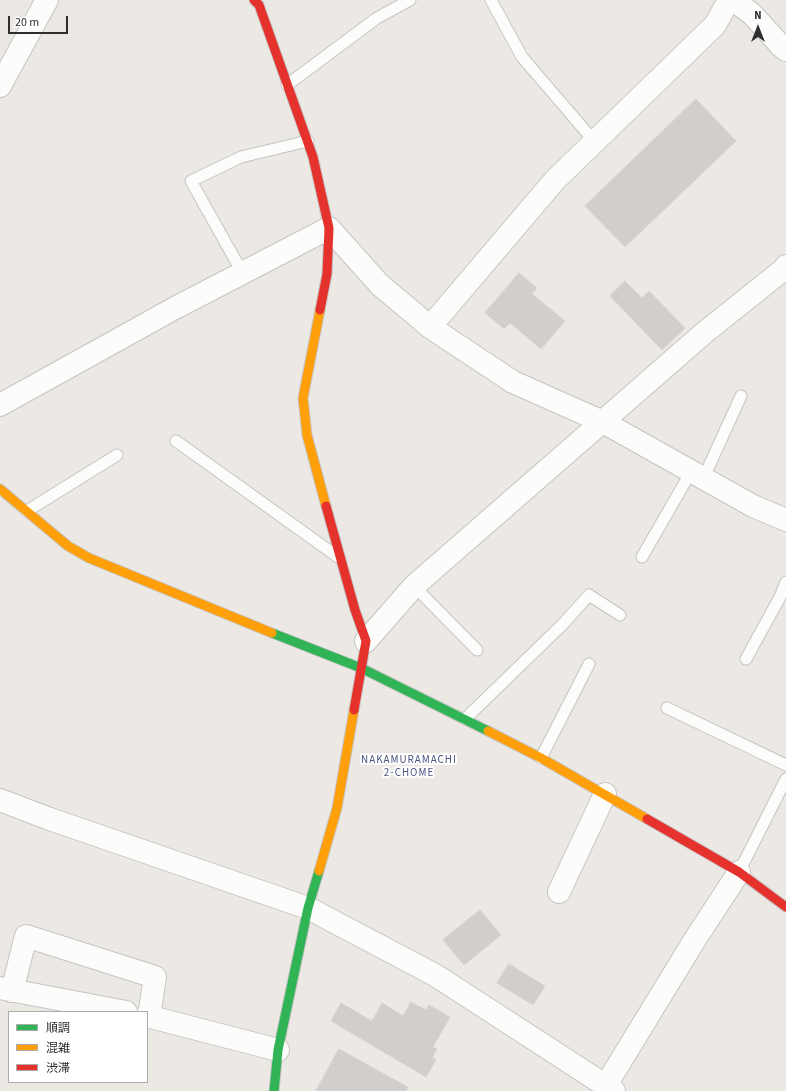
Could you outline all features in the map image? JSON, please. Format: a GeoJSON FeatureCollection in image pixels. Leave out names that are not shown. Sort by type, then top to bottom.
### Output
{"type":"FeatureCollection","features":[{"type":"Feature","properties":{"kind":"street"},"geometry":{"type":"LineString","coordinates":[[0,86],[48,0]]}},
{"type":"Feature","properties":{"kind":"street"},"geometry":{"type":"LineString","coordinates":[[254,0],[259,6],[308,141],[329,228],[327,274],[303,398],[307,435],[355,610],[366,641],[336,808],[308,908],[278,1050],[274,1091]]}},
{"type":"Feature","properties":{"kind":"street"},"geometry":{"type":"LineString","coordinates":[[430,327],[555,180],[715,25],[729,0]]}},
{"type":"Feature","properties":{"kind":"street"},"geometry":{"type":"LineString","coordinates":[[733,0],[752,14],[786,50]]}},
{"type":"Feature","properties":{"kind":"street"},"geometry":{"type":"LineString","coordinates":[[0,405],[175,308],[329,228]]}},
{"type":"Feature","properties":{"kind":"street"},"geometry":{"type":"LineString","coordinates":[[329,228],[380,285],[430,327],[513,382],[603,422],[753,506],[786,520]]}},
{"type":"Feature","properties":{"kind":"street"},"geometry":{"type":"LineString","coordinates":[[366,641],[414,586],[704,333],[786,266]]}},
{"type":"Feature","properties":{"kind":"street"},"geometry":{"type":"LineString","coordinates":[[0,489],[68,546],[89,558],[361,668],[465,719],[541,758],[739,872],[786,907]]}},
{"type":"Feature","properties":{"kind":"street"},"geometry":{"type":"LineString","coordinates":[[559,892],[604,794]]}},
{"type":"Feature","properties":{"kind":"street"},"geometry":{"type":"LineString","coordinates":[[0,800],[47,818],[308,908],[435,975],[610,1088],[694,941],[739,872]]}},
{"type":"Feature","properties":{"kind":"street"},"geometry":{"type":"LineString","coordinates":[[121,1011],[6,989],[26,936],[155,978],[148,1016],[278,1050]]}},
{"type":"Feature","properties":{"kind":"lane"},"geometry":{"type":"LineString","coordinates":[[287,85],[377,18],[410,0]]}},
{"type":"Feature","properties":{"kind":"lane"},"geometry":{"type":"LineString","coordinates":[[491,0],[522,57],[594,141]]}},
{"type":"Feature","properties":{"kind":"lane"},"geometry":{"type":"LineString","coordinates":[[242,272],[191,181],[242,157],[308,141]]}},
{"type":"Feature","properties":{"kind":"lane"},"geometry":{"type":"LineString","coordinates":[[642,557],[698,474],[741,396]]}},
{"type":"Feature","properties":{"kind":"lane"},"geometry":{"type":"LineString","coordinates":[[176,441],[342,560]]}},
{"type":"Feature","properties":{"kind":"lane"},"geometry":{"type":"LineString","coordinates":[[27,511],[117,455]]}},
{"type":"Feature","properties":{"kind":"lane"},"geometry":{"type":"LineString","coordinates":[[746,659],[780,597],[786,582]]}},
{"type":"Feature","properties":{"kind":"lane"},"geometry":{"type":"LineString","coordinates":[[414,586],[477,650]]}},
{"type":"Feature","properties":{"kind":"lane"},"geometry":{"type":"LineString","coordinates":[[465,719],[563,624],[589,595],[620,616]]}},
{"type":"Feature","properties":{"kind":"lane"},"geometry":{"type":"LineString","coordinates":[[541,758],[589,664]]}},
{"type":"Feature","properties":{"kind":"lane"},"geometry":{"type":"LineString","coordinates":[[667,708],[786,765]]}},
{"type":"Feature","properties":{"kind":"lane"},"geometry":{"type":"LineString","coordinates":[[739,872],[786,779]]}},
{"type":"Feature","properties":{"kind":"building"},"geometry":{"type":"Polygon","coordinates":[[[696,99],[736,141],[625,247],[585,206],[696,99]]]}},
{"type":"Feature","properties":{"kind":"building"},"geometry":{"type":"Polygon","coordinates":[[[519,273],[537,288],[532,294],[565,321],[541,349],[510,323],[504,329],[485,313],[519,273]]]}},
{"type":"Feature","properties":{"kind":"building"},"geometry":{"type":"Polygon","coordinates":[[[625,281],[642,298],[649,291],[685,328],[662,350],[610,296],[625,281]]]}},
{"type":"Feature","properties":{"kind":"building"},"geometry":{"type":"Polygon","coordinates":[[[480,910],[501,935],[464,965],[443,940],[480,910]]]}},
{"type":"Feature","properties":{"kind":"building"},"geometry":{"type":"Polygon","coordinates":[[[509,964],[545,986],[533,1005],[497,983],[509,964]]]}},
{"type":"Feature","properties":{"kind":"building"},"geometry":{"type":"Polygon","coordinates":[[[411,1002],[426,1010],[429,1005],[450,1017],[433,1047],[437,1049],[432,1058],[436,1060],[426,1077],[331,1021],[341,1003],[372,1021],[382,1003],[403,1016],[411,1002]]]}},
{"type":"Feature","properties":{"kind":"building"},"geometry":{"type":"Polygon","coordinates":[[[339,1049],[408,1087],[406,1091],[316,1091],[339,1049]]]}},
{"type":"Feature","properties":{"kind":"traffic: fast"},"geometry":{"type":"LineString","coordinates":[[272,633],[361,668],[488,731]]}},
{"type":"Feature","properties":{"kind":"traffic: fast"},"geometry":{"type":"LineString","coordinates":[[274,1091],[278,1050],[308,908],[319,871]]}},
{"type":"Feature","properties":{"kind":"traffic: slow"},"geometry":{"type":"LineString","coordinates":[[320,310],[303,398],[307,435],[326,506]]}},
{"type":"Feature","properties":{"kind":"traffic: slow"},"geometry":{"type":"LineString","coordinates":[[0,489],[68,546],[89,558],[272,633]]}},
{"type":"Feature","properties":{"kind":"traffic: slow"},"geometry":{"type":"LineString","coordinates":[[319,871],[337,808],[354,710]]}},
{"type":"Feature","properties":{"kind":"traffic: slow"},"geometry":{"type":"LineString","coordinates":[[488,731],[541,758],[647,819]]}},
{"type":"Feature","properties":{"kind":"traffic: jam"},"geometry":{"type":"LineString","coordinates":[[254,0],[259,5],[313,157],[329,228],[327,274],[320,310]]}},
{"type":"Feature","properties":{"kind":"traffic: jam"},"geometry":{"type":"LineString","coordinates":[[326,506],[355,610],[366,641],[354,710]]}},
{"type":"Feature","properties":{"kind":"traffic: jam"},"geometry":{"type":"LineString","coordinates":[[647,819],[739,872],[786,907]]}},
{"type":"Feature","properties":{"kind":"district","name":"NAKAMURAMACHI 2-CHOME"},"geometry":{"type":"Point","coordinates":[409,767]}}]}
